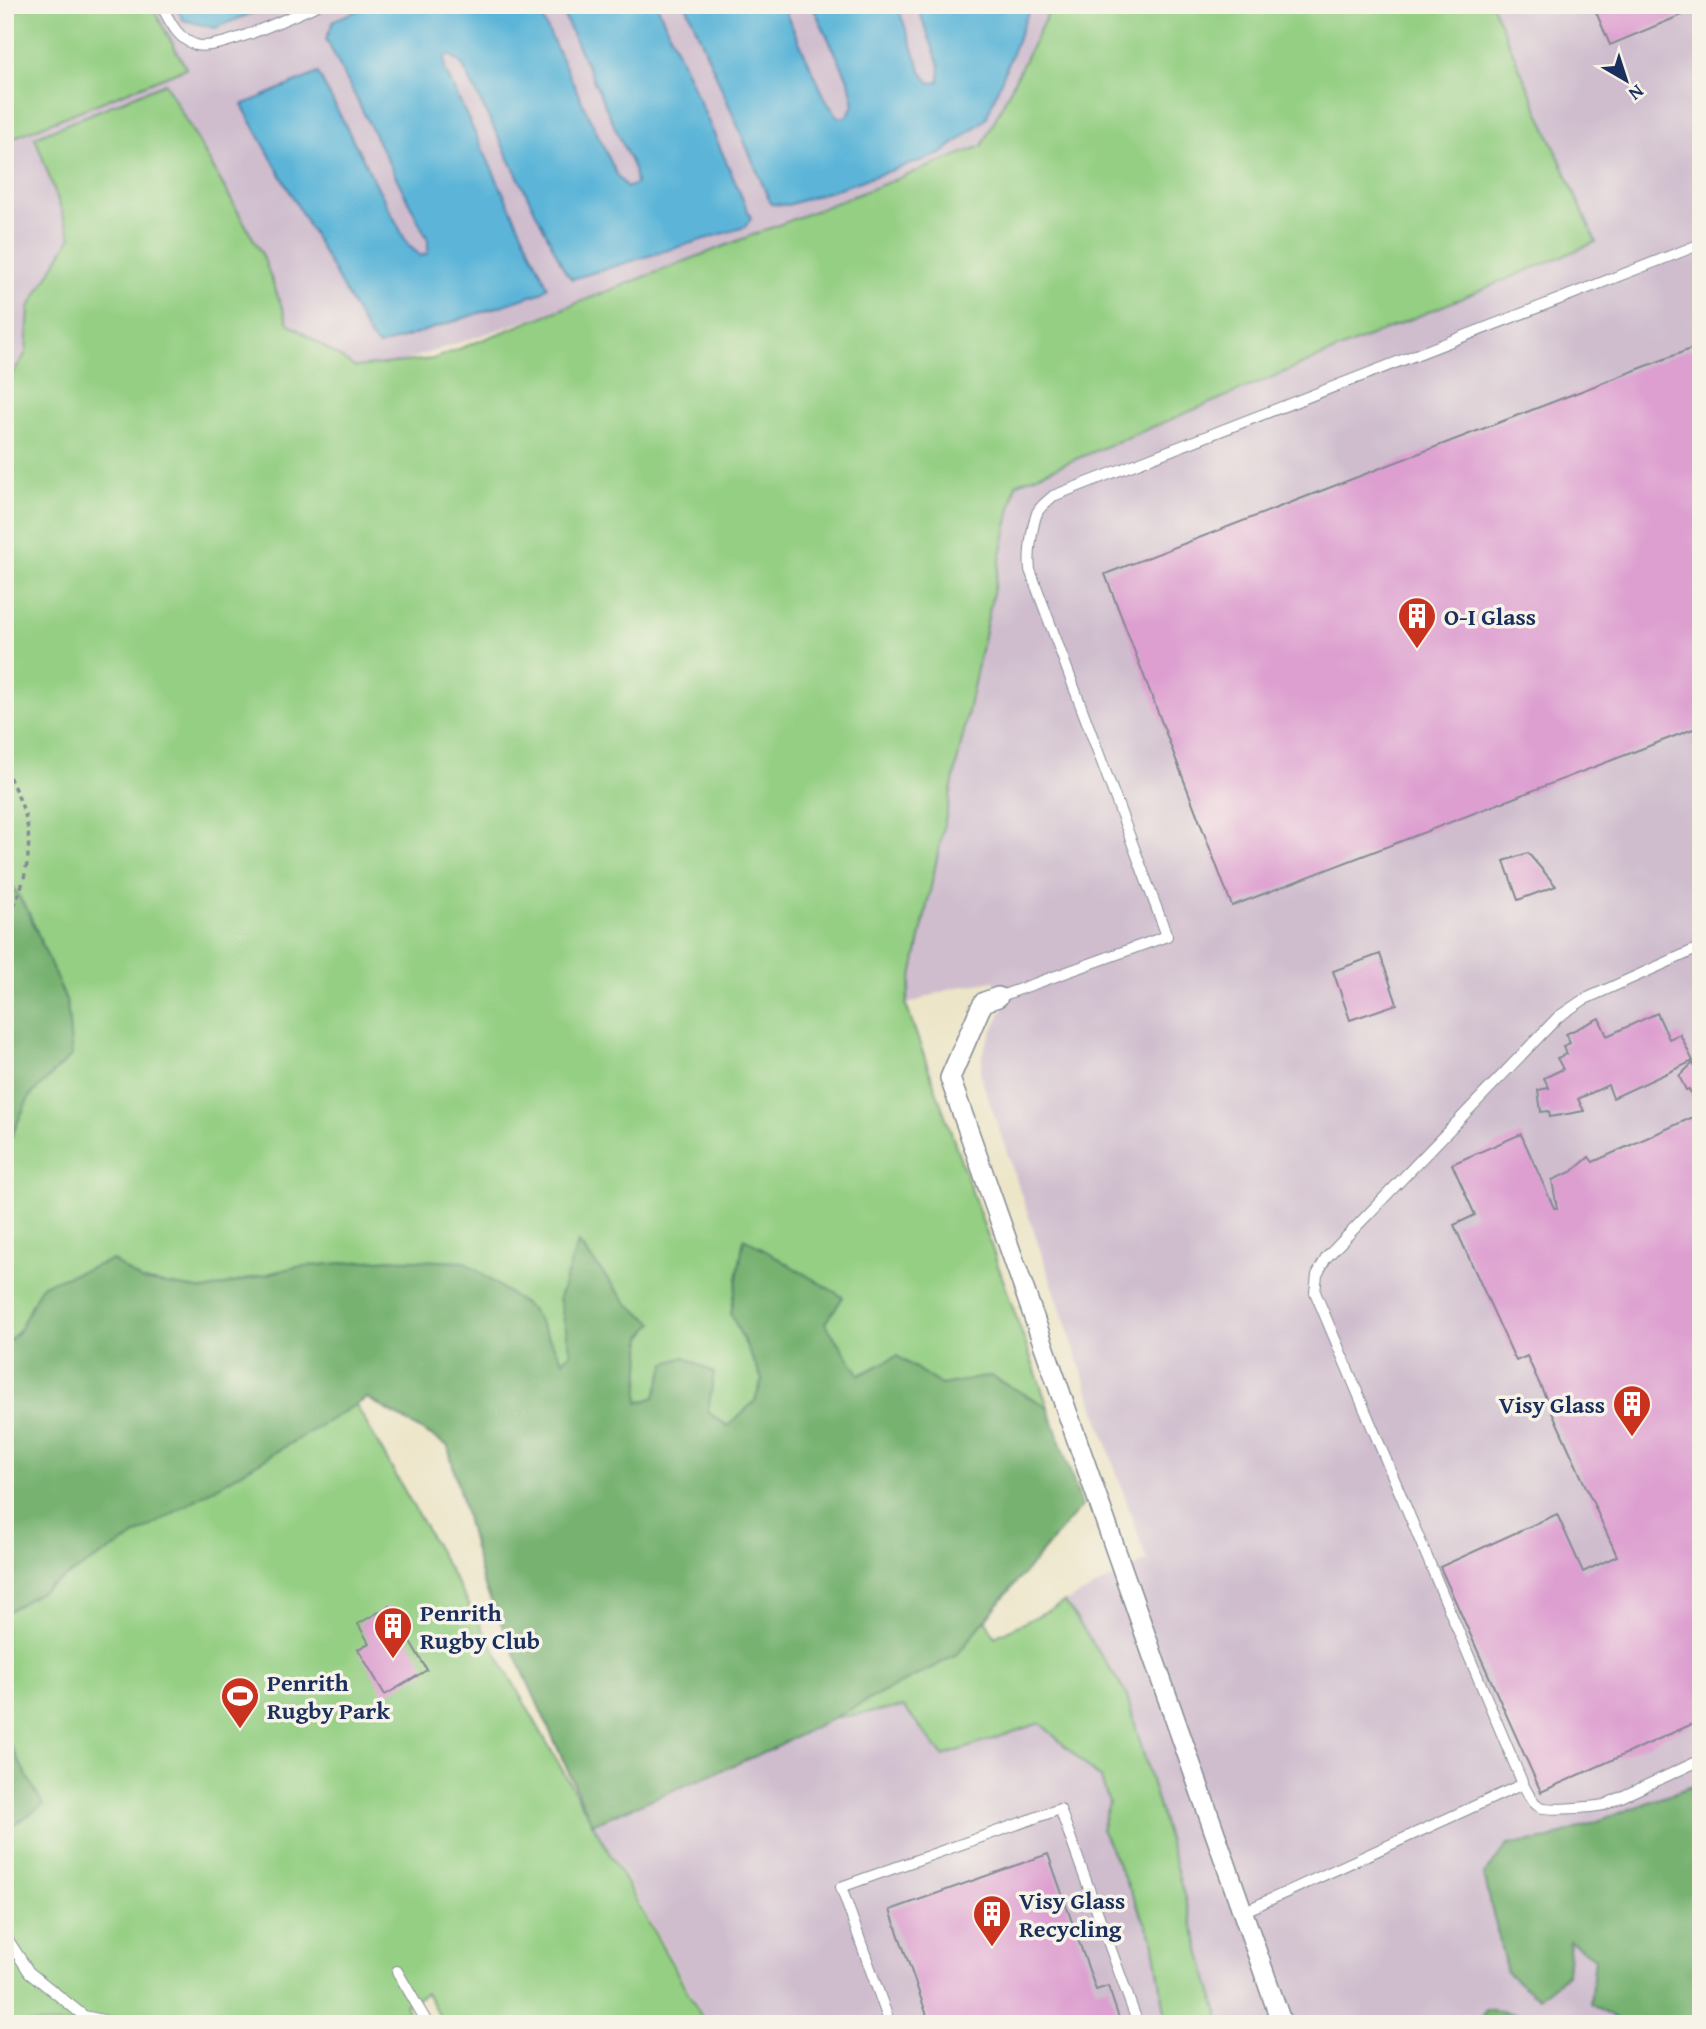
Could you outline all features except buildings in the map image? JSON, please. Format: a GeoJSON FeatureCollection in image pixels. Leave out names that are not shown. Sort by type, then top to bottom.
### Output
{"type":"FeatureCollection","features":[{"type":"Feature","properties":{"kind":"street"},"geometry":{"type":"LineString","coordinates":[[998,997],[984,1003],[980,1009],[950,1078],[1282,2024]]}},
{"type":"Feature","properties":{"kind":"lane"},"geometry":{"type":"LineString","coordinates":[[161,5],[176,32],[185,40],[197,46],[209,46],[226,42],[318,5]]}},
{"type":"Feature","properties":{"kind":"lane"},"geometry":{"type":"LineString","coordinates":[[998,997],[1167,936],[1030,570],[1028,557],[1038,512],[1043,504],[1053,496],[1701,244]]}},
{"type":"Feature","properties":{"kind":"lane"},"geometry":{"type":"LineString","coordinates":[[1701,947],[1583,1000],[1558,1017],[1326,1258],[1317,1275],[1315,1292],[1532,1800],[1541,1808],[1592,1808],[1701,1760]]}},
{"type":"Feature","properties":{"kind":"lane"},"geometry":{"type":"LineString","coordinates":[[1243,1912],[1523,1784]]}},
{"type":"Feature","properties":{"kind":"lane"},"geometry":{"type":"LineString","coordinates":[[890,2024],[841,1886],[1060,1809],[1138,2024]]}},
{"type":"Feature","properties":{"kind":"lane"},"geometry":{"type":"LineString","coordinates":[[5,1935],[29,1972],[85,2016],[121,2024]]}},
{"type":"Feature","properties":{"kind":"lane"},"geometry":{"type":"LineString","coordinates":[[397,1971],[428,2024]]}},
{"type":"Feature","properties":{"kind":"path"},"geometry":{"type":"LineString","coordinates":[[5,768],[20,801],[28,831],[26,865],[20,893],[5,922]]}},
{"type":"Feature","properties":{"kind":"shaded area"},"geometry":{"type":"Polygon","coordinates":[[[151,5],[1062,5],[996,165],[5,493],[5,141],[186,68],[151,5]]]}},
{"type":"Feature","properties":{"kind":"shaded area"},"geometry":{"type":"Polygon","coordinates":[[[1492,5],[1701,5],[1701,2024],[708,2024],[623,1873],[592,1824],[770,1750],[1147,1561],[980,1074],[985,1046],[1004,1007],[994,981],[952,988],[906,1005],[1016,484],[1595,242],[1492,5]]]}},
{"type":"Feature","properties":{"kind":"green space"},"geometry":{"type":"Polygon","coordinates":[[[5,5],[151,5],[186,68],[5,141],[5,5]]]}},
{"type":"Feature","properties":{"kind":"green space"},"geometry":{"type":"Polygon","coordinates":[[[1052,5],[1492,5],[1596,242],[1016,484],[906,1005],[1048,1407],[991,1376],[974,1599],[995,1637],[1065,1602],[1126,1693],[1221,2024],[1167,2024],[1153,1939],[1101,1829],[1109,1803],[1101,1779],[1040,1723],[943,1756],[904,1707],[792,1724],[483,1583],[448,1446],[367,1398],[356,1405],[706,2024],[444,2024],[426,1993],[405,2005],[416,2024],[5,2024],[5,385],[26,353],[29,308],[71,237],[35,137],[165,83],[262,254],[288,323],[355,367],[433,359],[982,146],[1052,5]]]}},
{"type":"Feature","properties":{"kind":"green space"},"geometry":{"type":"Polygon","coordinates":[[[5,874],[29,913],[67,1003],[72,1055],[29,1097],[5,1151],[5,874]]]}},
{"type":"Feature","properties":{"kind":"green space"},"geometry":{"type":"Polygon","coordinates":[[[744,1238],[843,1297],[825,1323],[860,1375],[897,1356],[941,1385],[991,1376],[1048,1407],[1082,1506],[957,1655],[770,1750],[592,1824],[483,1583],[448,1446],[367,1398],[5,1613],[5,1345],[18,1332],[42,1285],[112,1260],[141,1280],[205,1290],[295,1267],[390,1259],[465,1262],[532,1310],[563,1361],[571,1353],[559,1298],[578,1242],[628,1304],[654,1323],[642,1337],[638,1403],[655,1397],[666,1363],[685,1357],[714,1373],[708,1412],[728,1426],[755,1401],[762,1379],[731,1314],[744,1238]]]}},
{"type":"Feature","properties":{"kind":"green space"},"geometry":{"type":"Polygon","coordinates":[[[5,1736],[43,1805],[15,1824],[5,1817],[5,1736]]]}},
{"type":"Feature","properties":{"kind":"green space"},"geometry":{"type":"Polygon","coordinates":[[[1701,1783],[1701,2024],[1624,2024],[1590,2004],[1595,1958],[1570,1941],[1567,1974],[1539,1998],[1507,1973],[1484,1875],[1508,1845],[1549,1839],[1701,1783]]]}},
{"type":"Feature","properties":{"kind":"green space"},"geometry":{"type":"Polygon","coordinates":[[[1486,2009],[1555,2020],[1557,2024],[1477,2024],[1486,2009]]]}},
{"type":"Feature","properties":{"kind":"water"},"geometry":{"type":"Polygon","coordinates":[[[175,5],[272,5],[215,28],[183,20],[175,5]]]}},
{"type":"Feature","properties":{"kind":"water"},"geometry":{"type":"Polygon","coordinates":[[[371,5],[536,5],[617,175],[627,188],[636,184],[634,169],[559,5],[657,5],[751,218],[745,227],[572,279],[566,273],[462,64],[450,55],[445,58],[445,70],[548,287],[540,293],[379,346],[370,337],[242,105],[318,73],[408,245],[421,256],[428,253],[428,240],[326,39],[334,20],[371,5]]]}},
{"type":"Feature","properties":{"kind":"water"},"geometry":{"type":"Polygon","coordinates":[[[686,5],[782,5],[827,102],[839,118],[847,116],[854,104],[849,81],[812,5],[897,5],[922,73],[930,83],[939,82],[940,67],[917,5],[1031,5],[986,119],[941,154],[788,205],[771,204],[686,5]]]}},
{"type":"Feature","properties":{"kind":"place","name":"O-I Glass"},"geometry":{"type":"Point","coordinates":[1417,650]}},
{"type":"Feature","properties":{"kind":"place","name":"Visy Glass"},"geometry":{"type":"Point","coordinates":[1632,1438]}},
{"type":"Feature","properties":{"kind":"place","name":"Penrith Rugby Club"},"geometry":{"type":"Point","coordinates":[393,1660]}},
{"type":"Feature","properties":{"kind":"place","name":"Penrith Rugby Park"},"geometry":{"type":"Point","coordinates":[240,1730]}},
{"type":"Feature","properties":{"kind":"place","name":"Visy Glass Recycling"},"geometry":{"type":"Point","coordinates":[992,1948]}}]}
